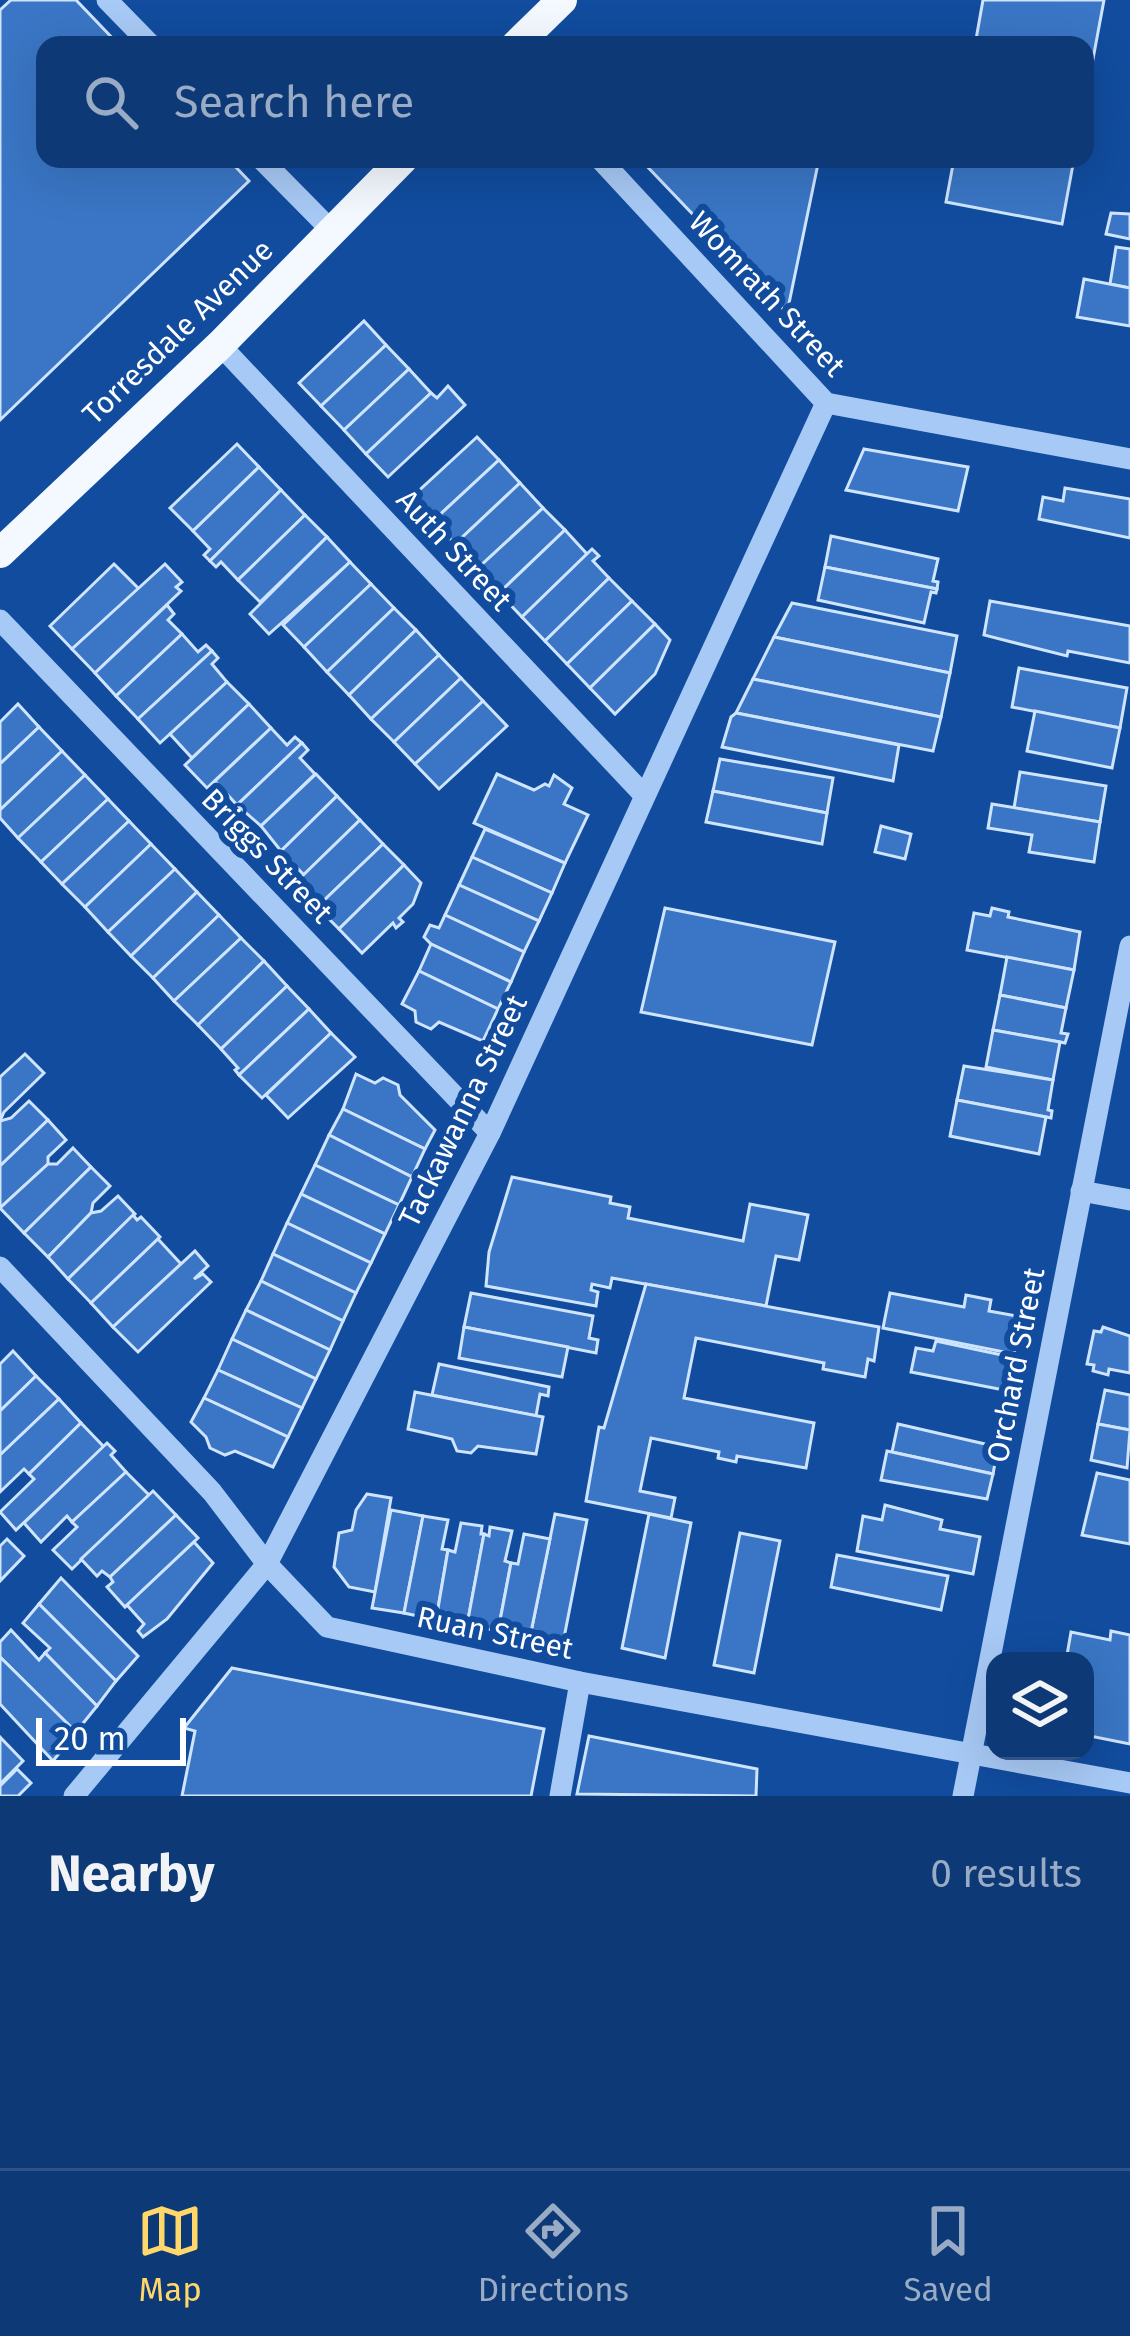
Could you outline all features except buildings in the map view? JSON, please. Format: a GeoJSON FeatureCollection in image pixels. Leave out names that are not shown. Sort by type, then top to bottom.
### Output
{"type":"FeatureCollection","features":[{"type":"Feature","properties":{"kind":"main road"},"geometry":{"type":"LineString","coordinates":[[525,36],[562,0]]}},
{"type":"Feature","properties":{"kind":"main road","name":"Torresdale Avenue"},"geometry":{"type":"LineString","coordinates":[[0,553],[220,345],[394,168]]}},
{"type":"Feature","properties":{"kind":"street"},"geometry":{"type":"LineString","coordinates":[[107,0],[142,36]]}},
{"type":"Feature","properties":{"kind":"street"},"geometry":{"type":"LineString","coordinates":[[270,168],[332,231]]}},
{"type":"Feature","properties":{"kind":"street","name":"Womrath Street"},"geometry":{"type":"LineString","coordinates":[[608,168],[826,403],[1130,459]]}},
{"type":"Feature","properties":{"kind":"street","name":"Auth Street"},"geometry":{"type":"LineString","coordinates":[[220,345],[644,795]]}},
{"type":"Feature","properties":{"kind":"street","name":"Tackawanna Street"},"geometry":{"type":"LineString","coordinates":[[74,1796],[266,1564],[490,1133],[826,403]]}},
{"type":"Feature","properties":{"kind":"street","name":"Briggs Street"},"geometry":{"type":"LineString","coordinates":[[0,620],[490,1133]]}},
{"type":"Feature","properties":{"kind":"street","name":"Orchard Street"},"geometry":{"type":"LineString","coordinates":[[963,1796],[1130,946]]}},
{"type":"Feature","properties":{"kind":"street"},"geometry":{"type":"LineString","coordinates":[[1081,1191],[1130,1200]]}},
{"type":"Feature","properties":{"kind":"street","name":"Ruan Street"},"geometry":{"type":"LineString","coordinates":[[0,1267],[212,1492],[266,1564],[327,1627],[580,1682],[1130,1783]]}},
{"type":"Feature","properties":{"kind":"street"},"geometry":{"type":"LineString","coordinates":[[560,1796],[580,1682]]}}]}
